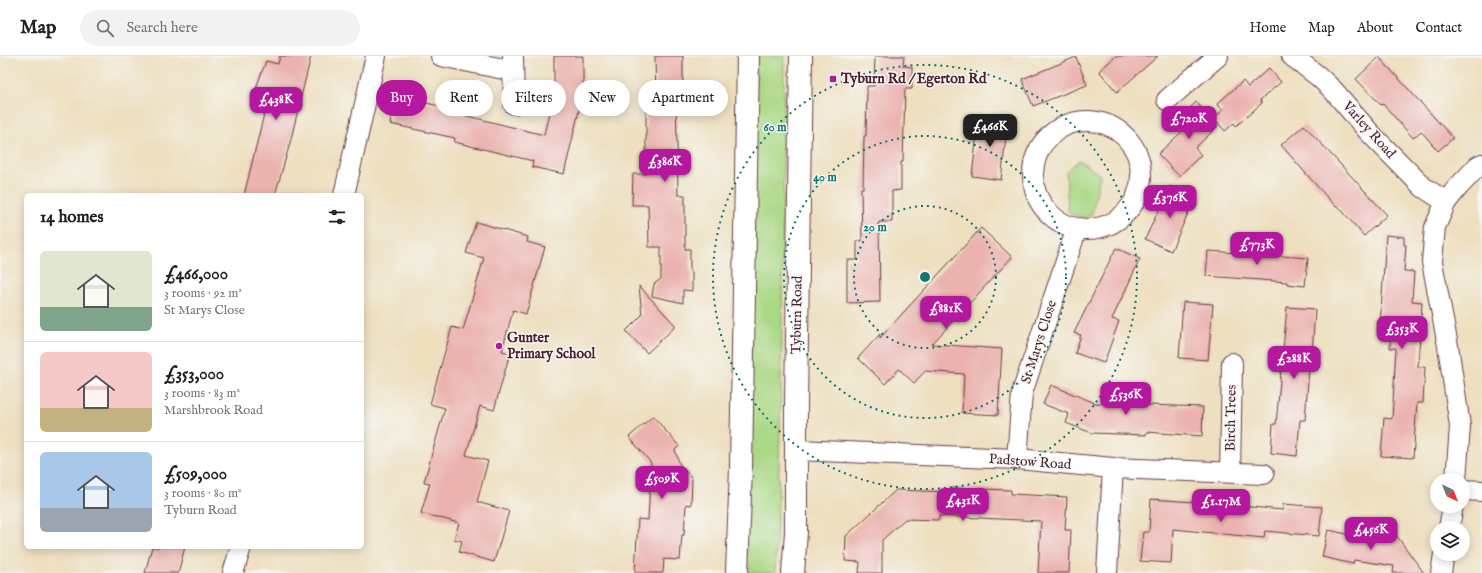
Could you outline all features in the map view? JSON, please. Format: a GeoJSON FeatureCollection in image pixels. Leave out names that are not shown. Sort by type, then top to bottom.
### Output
{"type":"FeatureCollection","features":[{"type":"Feature","properties":{"kind":"main road"},"geometry":{"type":"LineString","coordinates":[[736,573],[741,460],[748,56]]}},
{"type":"Feature","properties":{"kind":"main road","name":"Tyburn Road"},"geometry":{"type":"LineString","coordinates":[[793,573],[796,532],[801,56]]}},
{"type":"Feature","properties":{"kind":"street"},"geometry":{"type":"LineString","coordinates":[[344,193],[376,56]]}},
{"type":"Feature","properties":{"kind":"street"},"geometry":{"type":"LineString","coordinates":[[441,56],[513,64],[513,80]]}},
{"type":"Feature","properties":{"kind":"street"},"geometry":{"type":"LineString","coordinates":[[1167,100],[1218,56]]}},
{"type":"Feature","properties":{"kind":"street","name":"Varley Road"},"geometry":{"type":"LineString","coordinates":[[1292,56],[1318,76],[1333,90],[1369,132],[1423,187],[1446,202]]}},
{"type":"Feature","properties":{"kind":"street"},"geometry":{"type":"LineString","coordinates":[[1098,120],[1126,135],[1140,158],[1141,183],[1127,212],[1109,225],[1092,229],[1077,228],[1063,224],[1051,217],[1037,199],[1032,180],[1036,153],[1051,132],[1071,122],[1098,120]]}},
{"type":"Feature","properties":{"kind":"street"},"geometry":{"type":"LineString","coordinates":[[1457,473],[1460,426],[1448,346],[1432,262],[1435,227],[1446,202],[1459,186],[1478,166],[1482,164]]}},
{"type":"Feature","properties":{"kind":"street","name":"St Marys Close"},"geometry":{"type":"LineString","coordinates":[[1017,460],[1022,394],[1077,228]]}},
{"type":"Feature","properties":{"kind":"street","name":"Birch Trees"},"geometry":{"type":"LineString","coordinates":[[1230,473],[1232,363]]}},
{"type":"Feature","properties":{"kind":"street","name":"Padstow Road"},"geometry":{"type":"LineString","coordinates":[[796,450],[1017,460],[1113,468],[1264,474]]}},
{"type":"Feature","properties":{"kind":"street"},"geometry":{"type":"LineString","coordinates":[[1107,573],[1113,468]]}},
{"type":"Feature","properties":{"kind":"street"},"geometry":{"type":"LineString","coordinates":[[1470,490],[1482,491]]}},
{"type":"Feature","properties":{"kind":"street"},"geometry":{"type":"LineString","coordinates":[[233,573],[240,549]]}},
{"type":"Feature","properties":{"kind":"street"},"geometry":{"type":"LineString","coordinates":[[1441,573],[1443,561]]}},
{"type":"Feature","properties":{"kind":"green space"},"geometry":{"type":"Polygon","coordinates":[[[756,56],[784,56],[781,379],[775,573],[745,573],[756,56]]]}},
{"type":"Feature","properties":{"kind":"green space"},"geometry":{"type":"Polygon","coordinates":[[[1079,160],[1100,175],[1092,214],[1084,218],[1068,212],[1066,171],[1079,160]]]}},
{"type":"Feature","properties":{"kind":"building"},"geometry":{"type":"Polygon","coordinates":[[[280,56],[311,56],[290,143],[276,193],[244,193],[265,110],[259,108],[255,91],[266,61],[278,64],[280,56]]]}},
{"type":"Feature","properties":{"kind":"building"},"geometry":{"type":"Polygon","coordinates":[[[554,56],[583,56],[583,80],[574,80],[574,116],[578,116],[564,174],[532,167],[533,161],[454,142],[455,138],[390,124],[392,116],[427,116],[427,103],[435,105],[435,116],[467,116],[544,135],[548,116],[566,116],[566,80],[554,80],[554,56]]]}},
{"type":"Feature","properties":{"kind":"building"},"geometry":{"type":"Polygon","coordinates":[[[655,56],[683,56],[683,80],[656,80],[655,56]]]}},
{"type":"Feature","properties":{"kind":"building"},"geometry":{"type":"Polygon","coordinates":[[[875,56],[904,56],[903,66],[912,67],[912,89],[905,89],[901,190],[892,191],[892,222],[879,222],[880,302],[847,303],[847,260],[857,260],[857,241],[862,241],[861,188],[863,188],[867,86],[874,86],[875,56]]]}},
{"type":"Feature","properties":{"kind":"building"},"geometry":{"type":"Polygon","coordinates":[[[1116,56],[1158,56],[1117,92],[1099,71],[1116,56]]]}},
{"type":"Feature","properties":{"kind":"building"},"geometry":{"type":"Polygon","coordinates":[[[1076,57],[1087,85],[1033,106],[1022,79],[1076,57]]]}},
{"type":"Feature","properties":{"kind":"building"},"geometry":{"type":"Polygon","coordinates":[[[1379,57],[1453,138],[1438,151],[1421,131],[1413,138],[1383,104],[1381,105],[1356,79],[1379,57]]]}},
{"type":"Feature","properties":{"kind":"building"},"geometry":{"type":"Polygon","coordinates":[[[1269,68],[1281,82],[1260,100],[1262,103],[1236,126],[1234,123],[1225,131],[1214,118],[1223,110],[1217,104],[1243,81],[1248,87],[1269,68]]]}},
{"type":"Feature","properties":{"kind":"building"},"geometry":{"type":"Polygon","coordinates":[[[1196,102],[1218,126],[1195,148],[1201,155],[1179,176],[1158,154],[1191,123],[1183,115],[1196,102]]]}},
{"type":"Feature","properties":{"kind":"building"},"geometry":{"type":"Polygon","coordinates":[[[646,116],[676,116],[678,195],[685,195],[685,249],[690,249],[690,272],[692,272],[692,291],[683,290],[683,303],[652,296],[654,284],[661,279],[661,247],[649,247],[648,205],[632,205],[633,174],[646,174],[646,116]]]}},
{"type":"Feature","properties":{"kind":"building"},"geometry":{"type":"Polygon","coordinates":[[[979,117],[1008,120],[1001,180],[972,176],[979,117]]]}},
{"type":"Feature","properties":{"kind":"building"},"geometry":{"type":"Polygon","coordinates":[[[1304,125],[1387,215],[1364,236],[1281,145],[1304,125]]]}},
{"type":"Feature","properties":{"kind":"building"},"geometry":{"type":"Polygon","coordinates":[[[1170,186],[1195,198],[1171,251],[1145,239],[1170,186]]]}},
{"type":"Feature","properties":{"kind":"building"},"geometry":{"type":"Polygon","coordinates":[[[476,222],[528,237],[527,242],[545,247],[526,314],[513,310],[502,351],[510,353],[494,410],[480,406],[466,455],[488,461],[477,502],[509,511],[494,562],[459,552],[462,541],[454,539],[459,523],[421,513],[430,483],[424,482],[445,408],[430,404],[452,327],[463,330],[484,258],[466,253],[476,222]]]}},
{"type":"Feature","properties":{"kind":"building"},"geometry":{"type":"Polygon","coordinates":[[[981,228],[1012,257],[932,344],[1002,349],[998,415],[962,413],[964,374],[925,371],[914,383],[899,369],[885,384],[858,358],[880,334],[880,338],[981,228]]]}},
{"type":"Feature","properties":{"kind":"building"},"geometry":{"type":"Polygon","coordinates":[[[1386,235],[1404,237],[1404,245],[1406,245],[1404,271],[1414,272],[1412,301],[1422,302],[1418,367],[1425,367],[1423,403],[1417,403],[1413,458],[1381,456],[1384,418],[1392,419],[1396,348],[1390,348],[1391,327],[1380,326],[1386,235]]]}},
{"type":"Feature","properties":{"kind":"building"},"geometry":{"type":"Polygon","coordinates":[[[1240,246],[1270,249],[1269,255],[1308,258],[1305,286],[1287,284],[1287,282],[1206,276],[1208,251],[1239,253],[1240,246]]]}},
{"type":"Feature","properties":{"kind":"building"},"geometry":{"type":"Polygon","coordinates":[[[1116,248],[1140,259],[1112,319],[1119,321],[1104,363],[1075,353],[1081,335],[1074,333],[1116,248]]]}},
{"type":"Feature","properties":{"kind":"building"},"geometry":{"type":"Polygon","coordinates":[[[639,286],[676,326],[647,353],[626,331],[642,315],[639,286]]]}},
{"type":"Feature","properties":{"kind":"building"},"geometry":{"type":"Polygon","coordinates":[[[1183,302],[1213,304],[1208,360],[1179,358],[1183,302]]]}},
{"type":"Feature","properties":{"kind":"building"},"geometry":{"type":"Polygon","coordinates":[[[1287,307],[1315,309],[1305,420],[1300,420],[1297,456],[1271,453],[1273,424],[1276,424],[1287,307]]]}},
{"type":"Feature","properties":{"kind":"building"},"geometry":{"type":"Polygon","coordinates":[[[1051,385],[1095,403],[1203,407],[1202,436],[1146,432],[1146,435],[1092,433],[1066,423],[1069,414],[1043,404],[1051,385]]]}},
{"type":"Feature","properties":{"kind":"building"},"geometry":{"type":"Polygon","coordinates":[[[653,416],[679,446],[675,450],[680,465],[692,478],[691,505],[686,504],[684,535],[682,535],[680,560],[664,559],[663,573],[635,573],[638,519],[648,520],[651,463],[629,437],[653,416]]]}},
{"type":"Feature","properties":{"kind":"building"},"geometry":{"type":"Polygon","coordinates":[[[952,488],[1011,490],[1011,494],[1067,497],[1065,530],[1071,530],[1069,573],[1038,573],[1041,521],[939,516],[939,520],[905,519],[882,540],[882,573],[859,573],[860,562],[845,561],[846,536],[896,490],[951,492],[952,488]]]}},
{"type":"Feature","properties":{"kind":"building"},"geometry":{"type":"Polygon","coordinates":[[[1151,499],[1283,510],[1283,504],[1322,507],[1319,536],[1265,531],[1264,538],[1173,529],[1171,563],[1140,561],[1143,532],[1149,532],[1151,499]]]}},
{"type":"Feature","properties":{"kind":"building"},"geometry":{"type":"Polygon","coordinates":[[[1328,530],[1370,539],[1372,531],[1396,535],[1424,573],[1393,573],[1394,566],[1354,560],[1353,564],[1322,557],[1328,530]]]}},
{"type":"Feature","properties":{"kind":"building"},"geometry":{"type":"Polygon","coordinates":[[[151,549],[184,549],[178,573],[145,573],[151,549]]]}},
{"type":"Feature","properties":{"kind":"place","name":"Tyburn Rd / Egerton Rd"},"geometry":{"type":"Point","coordinates":[833,79]}},
{"type":"Feature","properties":{"kind":"place","name":"Gunter Primary School"},"geometry":{"type":"Point","coordinates":[499,346]}}]}
